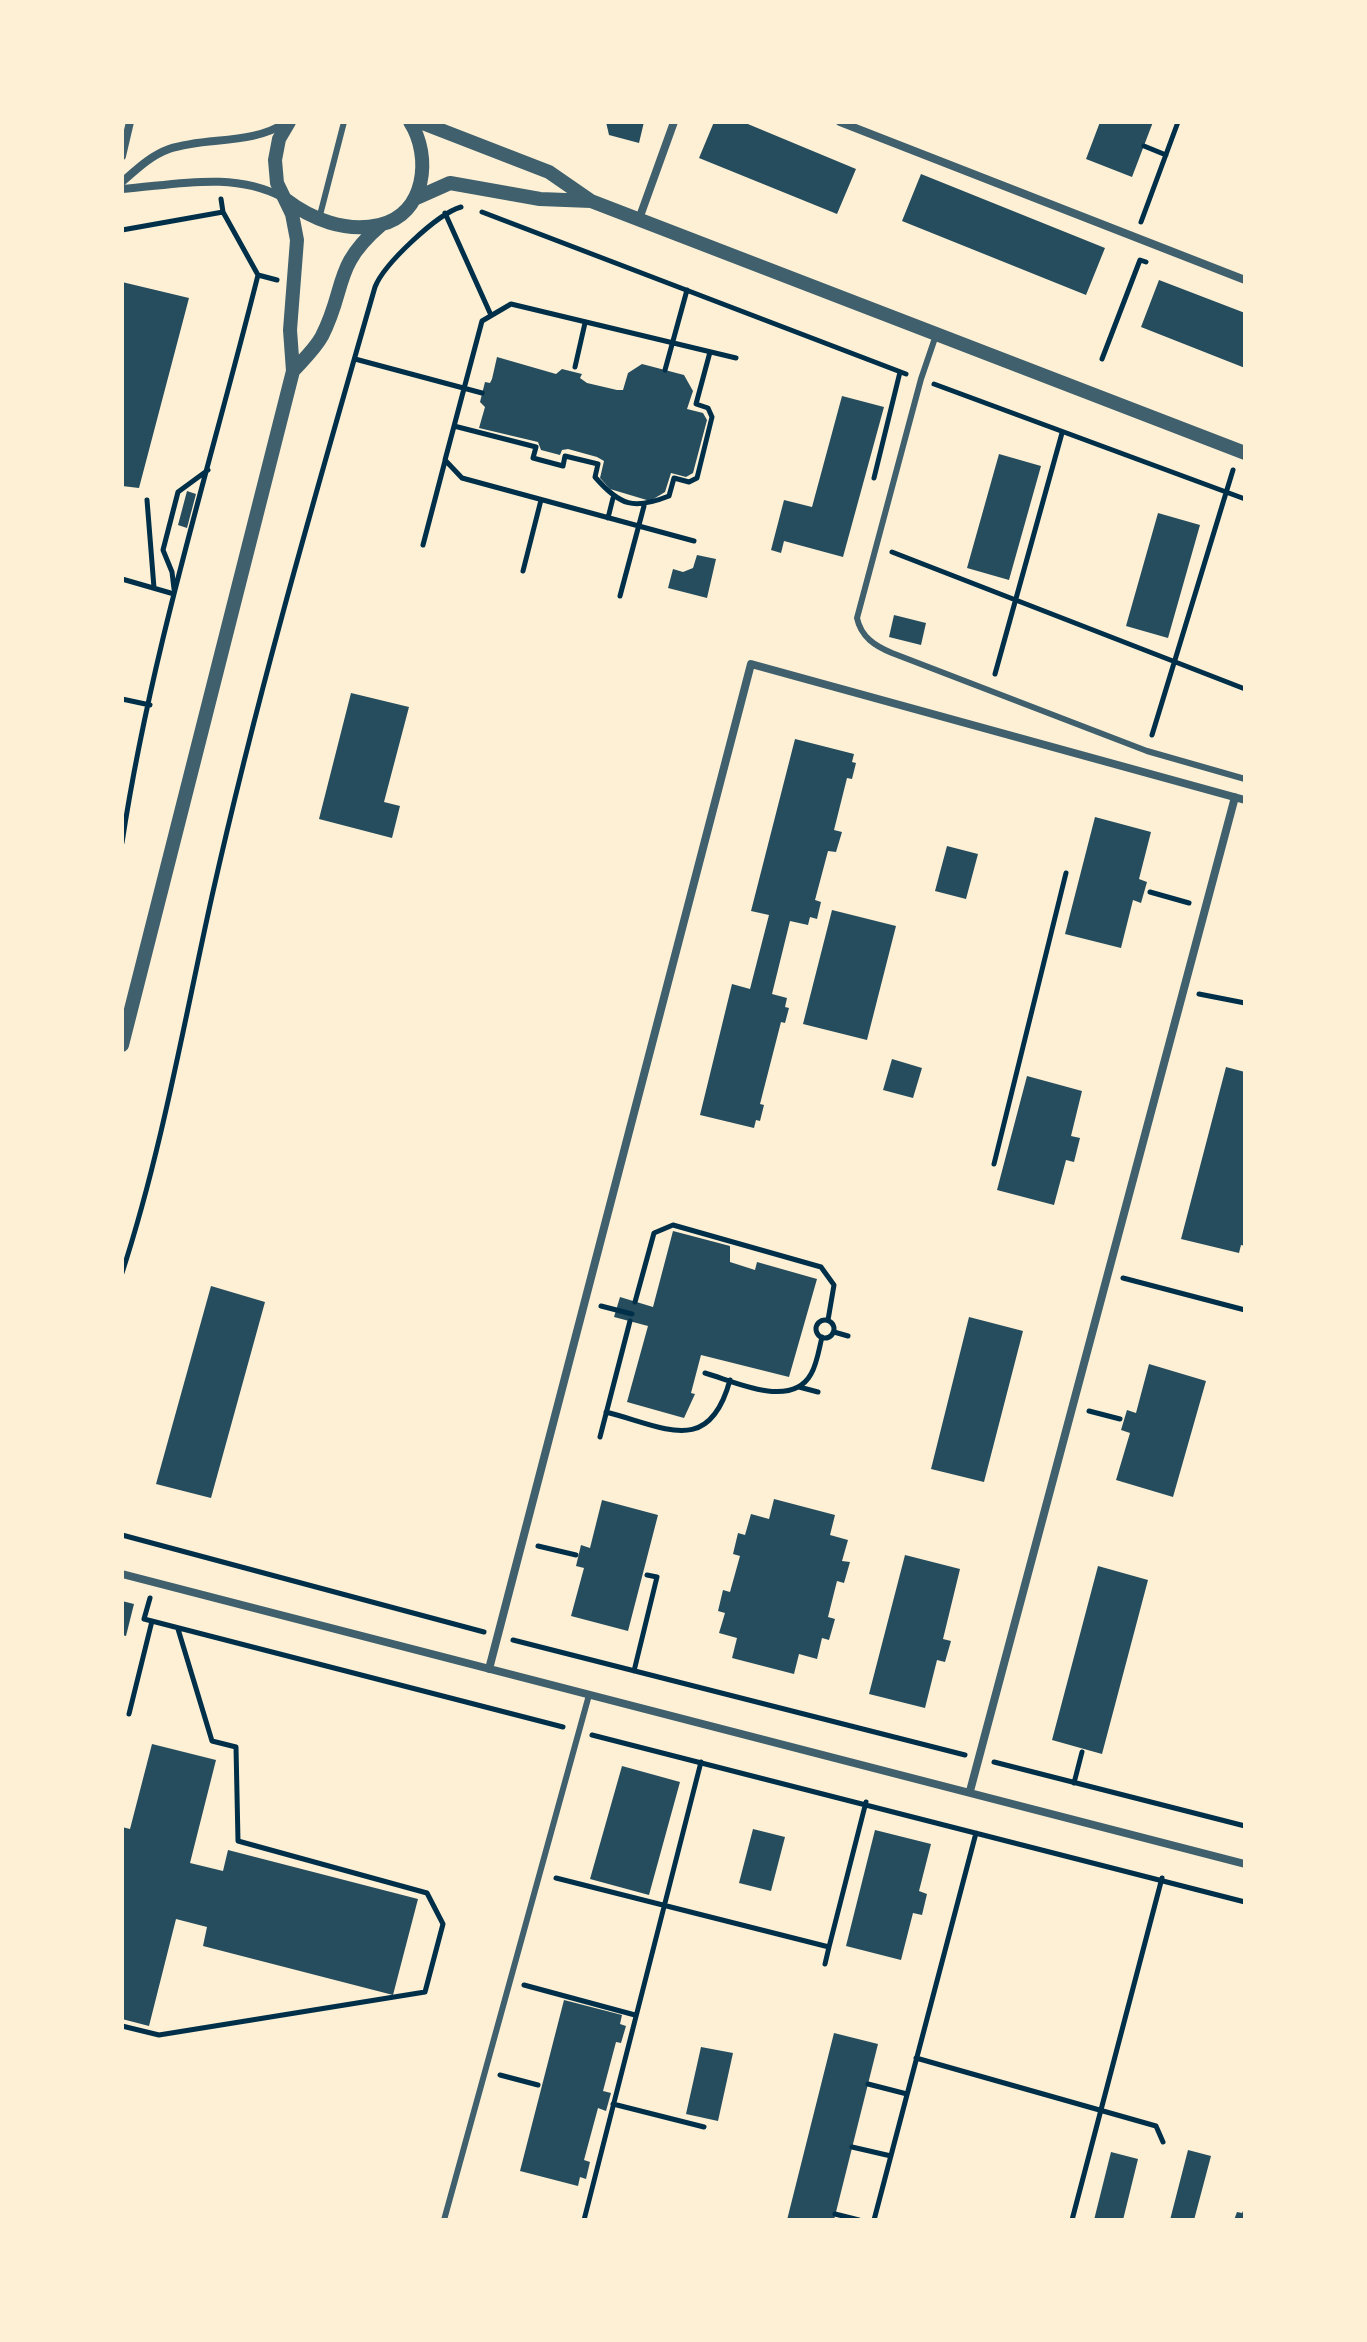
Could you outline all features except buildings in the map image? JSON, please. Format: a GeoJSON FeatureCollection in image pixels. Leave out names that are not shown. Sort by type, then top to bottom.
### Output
{"type":"FeatureCollection","features":[{"type":"Feature","properties":{"kind":"street"},"geometry":{"type":"LineString","coordinates":[[122,156],[130,122]]}},
{"type":"Feature","properties":{"kind":"street"},"geometry":{"type":"LineString","coordinates":[[122,182],[143,164],[168,150],[253,137],[288,122]]}},
{"type":"Feature","properties":{"kind":"street"},"geometry":{"type":"LineString","coordinates":[[122,1045],[293,371],[290,330],[298,255],[295,224],[277,183],[275,160],[279,139],[288,122]]}},
{"type":"Feature","properties":{"kind":"street"},"geometry":{"type":"LineString","coordinates":[[293,371],[322,335],[353,252],[414,199],[422,180],[423,161],[410,122]]}},
{"type":"Feature","properties":{"kind":"street"},"geometry":{"type":"LineString","coordinates":[[420,122],[549,172],[591,201],[1245,453]]}},
{"type":"Feature","properties":{"kind":"street"},"geometry":{"type":"LineString","coordinates":[[639,219],[674,122]]}},
{"type":"Feature","properties":{"kind":"street"},"geometry":{"type":"LineString","coordinates":[[840,122],[1245,280]]}},
{"type":"Feature","properties":{"kind":"street"},"geometry":{"type":"LineString","coordinates":[[122,189],[231,180],[260,186],[319,219],[350,226],[381,225]]}},
{"type":"Feature","properties":{"kind":"street"},"geometry":{"type":"LineString","coordinates":[[414,199],[450,183],[540,199],[591,201]]}},
{"type":"Feature","properties":{"kind":"street"},"geometry":{"type":"LineString","coordinates":[[489,1669],[751,664],[1240,799],[1206,908],[970,1791]]}},
{"type":"Feature","properties":{"kind":"street"},"geometry":{"type":"LineString","coordinates":[[122,1574],[1245,1864]]}},
{"type":"Feature","properties":{"kind":"lane"},"geometry":{"type":"LineString","coordinates":[[319,219],[344,122]]}},
{"type":"Feature","properties":{"kind":"lane"},"geometry":{"type":"LineString","coordinates":[[937,332],[921,379],[876,545],[857,618],[859,628],[882,649],[1147,751],[1245,779]]}},
{"type":"Feature","properties":{"kind":"lane"},"geometry":{"type":"LineString","coordinates":[[444,2220],[589,1695]]}},
{"type":"Feature","properties":{"kind":"path"},"geometry":{"type":"LineString","coordinates":[[1135,225],[1143,217],[1178,122]]}},
{"type":"Feature","properties":{"kind":"path"},"geometry":{"type":"LineString","coordinates":[[1144,146],[1166,155]]}},
{"type":"Feature","properties":{"kind":"path"},"geometry":{"type":"LineString","coordinates":[[122,843],[131,781],[174,594],[210,469],[258,275],[223,212],[221,198]]}},
{"type":"Feature","properties":{"kind":"path"},"geometry":{"type":"LineString","coordinates":[[122,1273],[182,1048],[212,896],[300,547],[355,359],[382,273],[445,213],[461,207],[480,211],[1062,433],[1245,499]]}},
{"type":"Feature","properties":{"kind":"path"},"geometry":{"type":"LineString","coordinates":[[122,230],[223,212]]}},
{"type":"Feature","properties":{"kind":"path"},"geometry":{"type":"LineString","coordinates":[[445,213],[490,313]]}},
{"type":"Feature","properties":{"kind":"path"},"geometry":{"type":"LineString","coordinates":[[1102,359],[1140,260],[1154,266]]}},
{"type":"Feature","properties":{"kind":"path"},"geometry":{"type":"LineString","coordinates":[[258,275],[278,281]]}},
{"type":"Feature","properties":{"kind":"path"},"geometry":{"type":"LineString","coordinates":[[665,370],[687,290]]}},
{"type":"Feature","properties":{"kind":"path"},"geometry":{"type":"LineString","coordinates":[[423,545],[482,321],[490,313],[511,304],[736,358]]}},
{"type":"Feature","properties":{"kind":"path"},"geometry":{"type":"LineString","coordinates":[[575,367],[585,323]]}},
{"type":"Feature","properties":{"kind":"path"},"geometry":{"type":"LineString","coordinates":[[454,426],[536,447],[533,458],[563,466],[565,456],[598,464],[595,477],[613,498],[644,506],[669,496],[674,478],[689,482],[697,478],[712,417],[708,408],[696,404],[710,352]]}},
{"type":"Feature","properties":{"kind":"path"},"geometry":{"type":"LineString","coordinates":[[355,359],[482,393]]}},
{"type":"Feature","properties":{"kind":"path"},"geometry":{"type":"LineString","coordinates":[[990,691],[1062,433]]}},
{"type":"Feature","properties":{"kind":"path"},"geometry":{"type":"LineString","coordinates":[[445,460],[462,478],[694,541]]}},
{"type":"Feature","properties":{"kind":"path"},"geometry":{"type":"LineString","coordinates":[[174,594],[172,572],[163,550],[178,492],[210,469]]}},
{"type":"Feature","properties":{"kind":"path"},"geometry":{"type":"LineString","coordinates":[[1147,751],[1233,470]]}},
{"type":"Feature","properties":{"kind":"path"},"geometry":{"type":"LineString","coordinates":[[608,518],[613,498]]}},
{"type":"Feature","properties":{"kind":"path"},"geometry":{"type":"LineString","coordinates":[[147,500],[154,588]]}},
{"type":"Feature","properties":{"kind":"path"},"geometry":{"type":"LineString","coordinates":[[523,571],[541,500]]}},
{"type":"Feature","properties":{"kind":"path"},"geometry":{"type":"LineString","coordinates":[[620,596],[644,506]]}},
{"type":"Feature","properties":{"kind":"path"},"geometry":{"type":"LineString","coordinates":[[876,545],[1245,689]]}},
{"type":"Feature","properties":{"kind":"path"},"geometry":{"type":"LineString","coordinates":[[122,579],[174,594]]}},
{"type":"Feature","properties":{"kind":"path"},"geometry":{"type":"LineString","coordinates":[[122,699],[150,705]]}},
{"type":"Feature","properties":{"kind":"path"},"geometry":{"type":"LineString","coordinates":[[994,1164],[1066,873]]}},
{"type":"Feature","properties":{"kind":"path"},"geometry":{"type":"LineString","coordinates":[[1150,892],[1206,908]]}},
{"type":"Feature","properties":{"kind":"path"},"geometry":{"type":"LineString","coordinates":[[1196,993],[1245,1003]]}},
{"type":"Feature","properties":{"kind":"path"},"geometry":{"type":"LineString","coordinates":[[635,1302],[654,1233],[673,1225],[821,1267],[834,1285],[828,1320],[834,1332],[848,1336]]}},
{"type":"Feature","properties":{"kind":"path"},"geometry":{"type":"LineString","coordinates":[[1122,1278],[1245,1310]]}},
{"type":"Feature","properties":{"kind":"path"},"geometry":{"type":"LineString","coordinates":[[600,1306],[631,1318],[600,1437]]}},
{"type":"Feature","properties":{"kind":"path"},"geometry":{"type":"LineString","coordinates":[[828,1320],[817,1324],[816,1331],[828,1338],[834,1332]]}},
{"type":"Feature","properties":{"kind":"path"},"geometry":{"type":"LineString","coordinates":[[705,1373],[778,1393],[798,1386],[812,1372],[822,1337]]}},
{"type":"Feature","properties":{"kind":"path"},"geometry":{"type":"LineString","coordinates":[[606,1412],[683,1432],[696,1431],[718,1414],[730,1380]]}},
{"type":"Feature","properties":{"kind":"path"},"geometry":{"type":"LineString","coordinates":[[798,1386],[818,1392]]}},
{"type":"Feature","properties":{"kind":"path"},"geometry":{"type":"LineString","coordinates":[[1088,1410],[1120,1419]]}},
{"type":"Feature","properties":{"kind":"path"},"geometry":{"type":"LineString","coordinates":[[122,1535],[498,1636],[1245,1826]]}},
{"type":"Feature","properties":{"kind":"path"},"geometry":{"type":"LineString","coordinates":[[537,1546],[576,1555]]}},
{"type":"Feature","properties":{"kind":"path"},"geometry":{"type":"LineString","coordinates":[[634,1671],[657,1577],[647,1575]]}},
{"type":"Feature","properties":{"kind":"path"},"geometry":{"type":"LineString","coordinates":[[154,1582],[144,1619],[1162,1878],[1245,1902]]}},
{"type":"Feature","properties":{"kind":"path"},"geometry":{"type":"LineString","coordinates":[[129,1714],[152,1621]]}},
{"type":"Feature","properties":{"kind":"path"},"geometry":{"type":"LineString","coordinates":[[122,2026],[159,2035],[425,1992],[443,1924],[427,1893],[238,1841],[236,1747],[212,1741],[178,1628]]}},
{"type":"Feature","properties":{"kind":"path"},"geometry":{"type":"LineString","coordinates":[[1074,1783],[1082,1752]]}},
{"type":"Feature","properties":{"kind":"path"},"geometry":{"type":"LineString","coordinates":[[584,2220],[701,1762]]}},
{"type":"Feature","properties":{"kind":"path"},"geometry":{"type":"LineString","coordinates":[[825,1964],[866,1802]]}},
{"type":"Feature","properties":{"kind":"path"},"geometry":{"type":"LineString","coordinates":[[874,2220],[976,1833]]}},
{"type":"Feature","properties":{"kind":"path"},"geometry":{"type":"LineString","coordinates":[[539,1874],[829,1947]]}},
{"type":"Feature","properties":{"kind":"path"},"geometry":{"type":"LineString","coordinates":[[1072,2220],[1162,1878]]}},
{"type":"Feature","properties":{"kind":"path"},"geometry":{"type":"LineString","coordinates":[[520,1984],[635,2015]]}},
{"type":"Feature","properties":{"kind":"path"},"geometry":{"type":"LineString","coordinates":[[916,2058],[1156,2126],[1163,2142]]}},
{"type":"Feature","properties":{"kind":"path"},"geometry":{"type":"LineString","coordinates":[[496,2074],[538,2085]]}},
{"type":"Feature","properties":{"kind":"path"},"geometry":{"type":"LineString","coordinates":[[868,2084],[907,2094]]}},
{"type":"Feature","properties":{"kind":"path"},"geometry":{"type":"LineString","coordinates":[[613,2104],[704,2127]]}},
{"type":"Feature","properties":{"kind":"path"},"geometry":{"type":"LineString","coordinates":[[852,2147],[891,2156]]}},
{"type":"Feature","properties":{"kind":"path"},"geometry":{"type":"LineString","coordinates":[[835,2214],[859,2220]]}}]}
